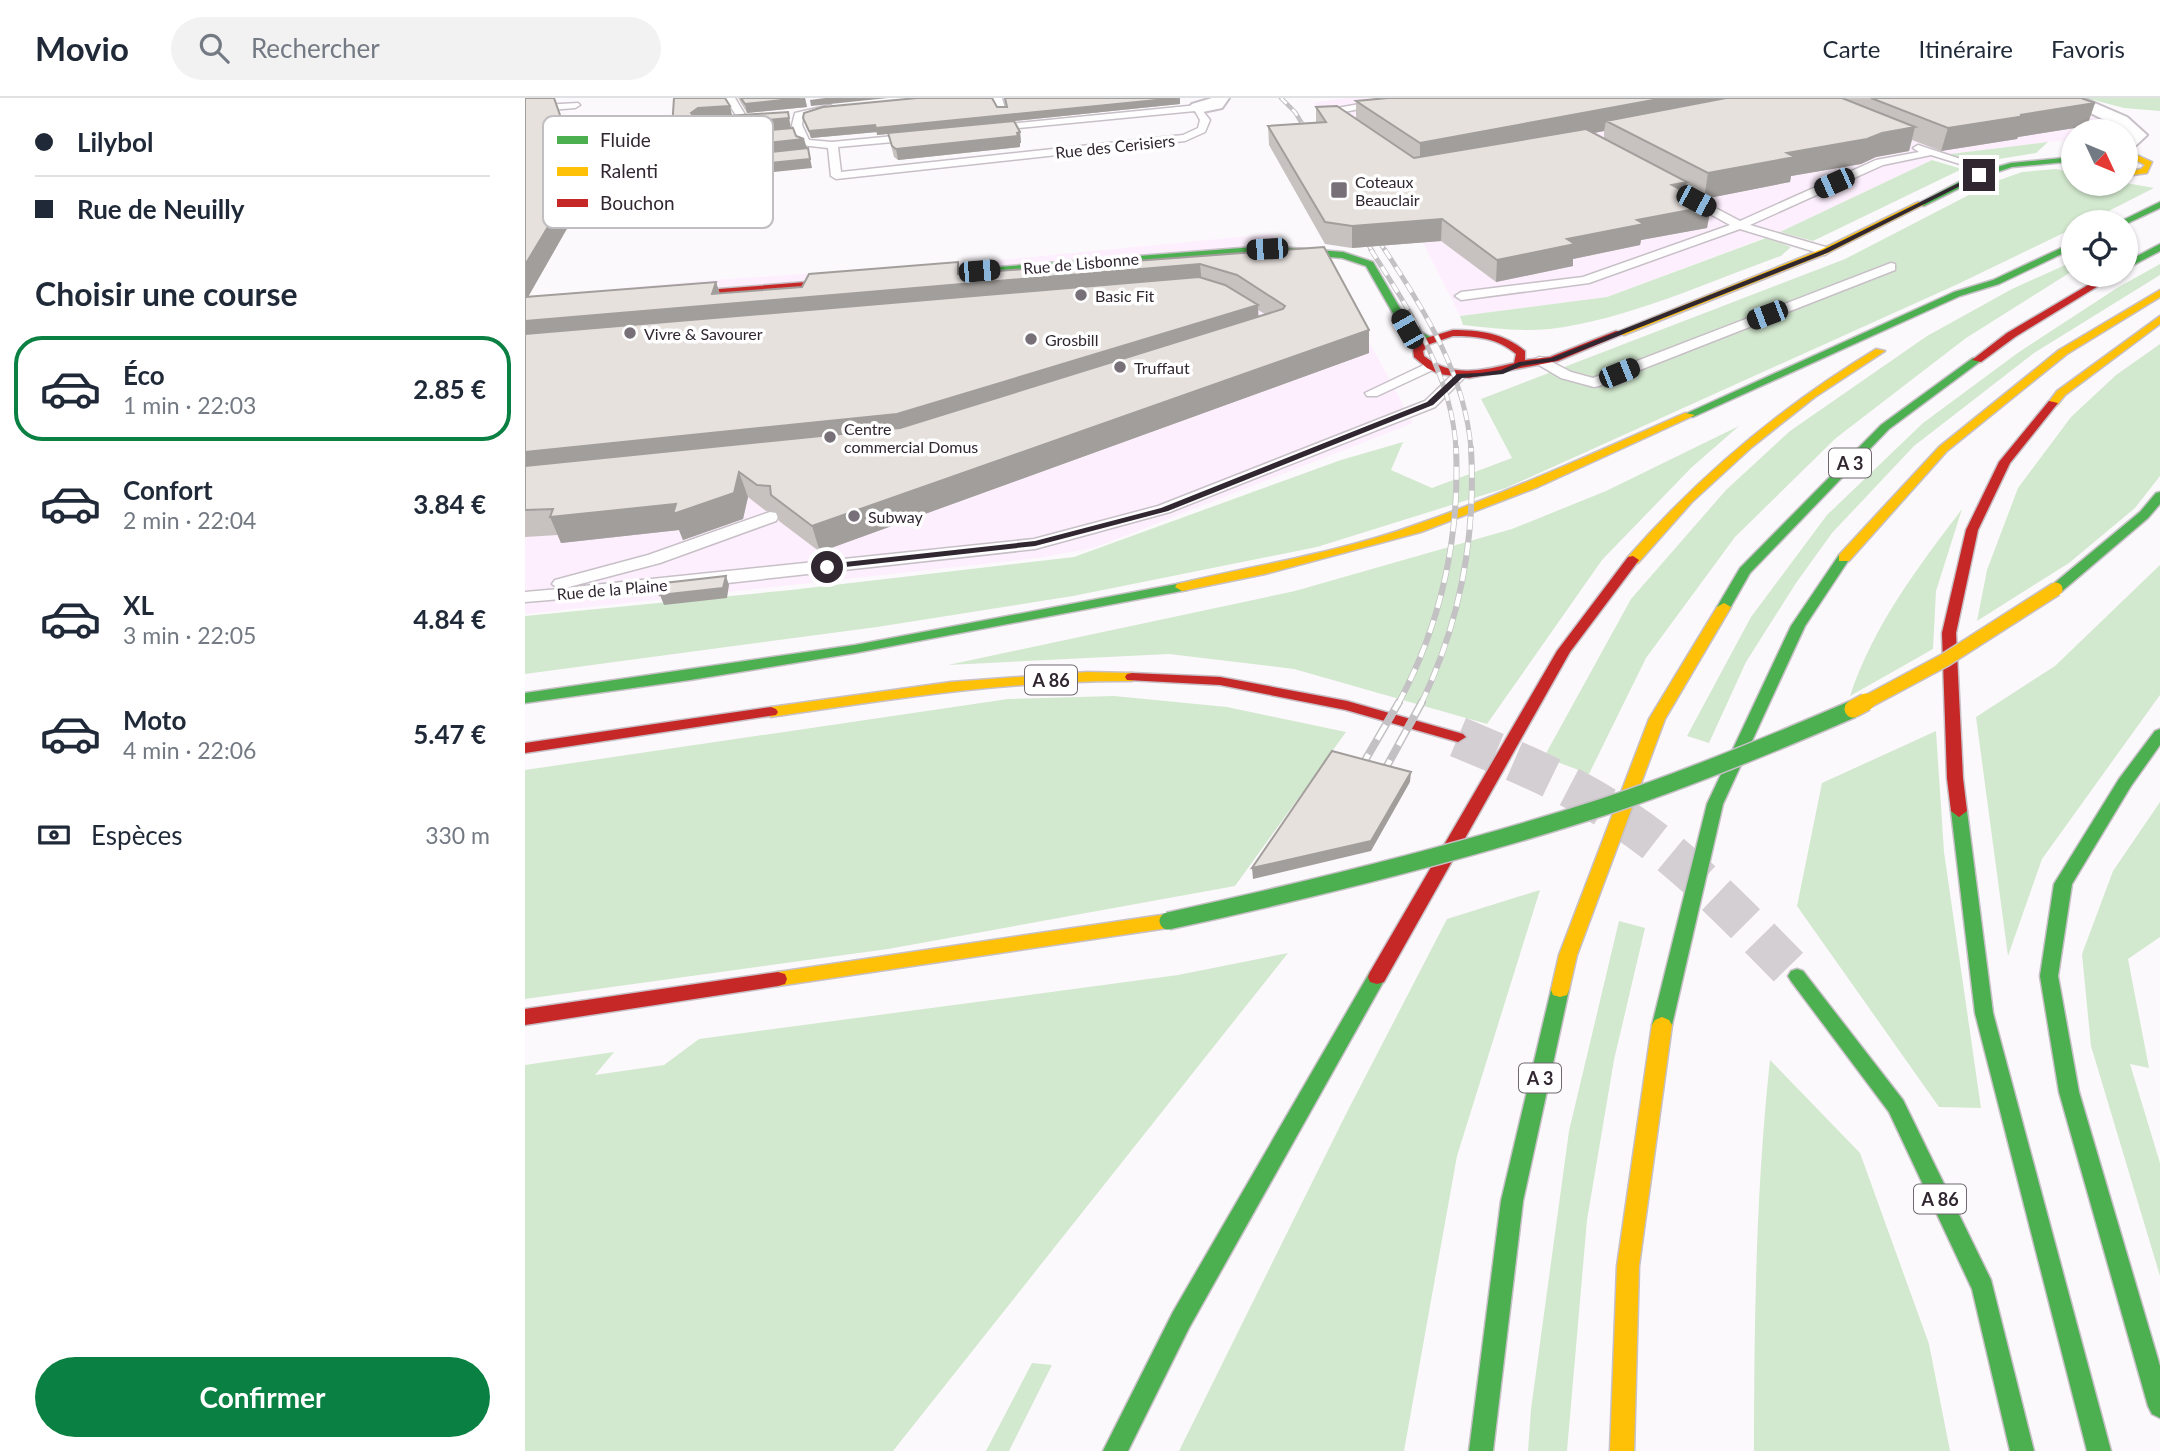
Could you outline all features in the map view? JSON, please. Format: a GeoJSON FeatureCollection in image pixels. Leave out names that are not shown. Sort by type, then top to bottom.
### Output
{"type":"FeatureCollection","features":[{"type":"Feature","properties":{"kind":"main road"},"geometry":{"type":"LineString","coordinates":[[2139,157],[2154,169]]}},
{"type":"Feature","properties":{"kind":"main road"},"geometry":{"type":"LineString","coordinates":[[1523,336],[1458,334],[1428,338],[1420,344],[1418,354],[1430,366],[1460,375],[1503,372],[1519,364],[1552,360],[1825,251],[1992,171],[2011,165],[2061,159]]}},
{"type":"Feature","properties":{"kind":"main road"},"geometry":{"type":"LineString","coordinates":[[2138,215],[2160,205]]}},
{"type":"Feature","properties":{"kind":"main road"},"geometry":{"type":"LineString","coordinates":[[2138,259],[2160,247]]}},
{"type":"Feature","properties":{"kind":"main road","name":"Rue de Lisbonne"},"geometry":{"type":"LineString","coordinates":[[645,298],[1267,249],[1343,255],[1370,264],[1407,329],[1428,338]]}},
{"type":"Feature","properties":{"kind":"main road"},"geometry":{"type":"LineString","coordinates":[[525,698],[631,685],[1036,617],[1265,570],[1417,528],[1534,484],[1957,294],[1996,282],[2061,251]]}},
{"type":"Feature","properties":{"kind":"main road"},"geometry":{"type":"LineString","coordinates":[[1928,325],[1976,299],[1996,282]]}},
{"type":"Feature","properties":{"kind":"main road","name":"A 3"},"geometry":{"type":"LineString","coordinates":[[1481,1451],[1512,1201],[1568,955],[1657,719],[1745,571],[1885,427],[2011,335],[2091,287]]}},
{"type":"Feature","properties":{"kind":"main road"},"geometry":{"type":"LineString","coordinates":[[1622,1451],[1628,1266],[1665,1003],[1715,804],[1721,791],[1798,626],[1853,546],[1943,449],[2063,352],[2160,293]]}},
{"type":"Feature","properties":{"kind":"main road"},"geometry":{"type":"LineString","coordinates":[[2099,1451],[1984,1013],[1955,778],[1949,633],[1972,530],[2005,462],[2061,393],[2160,319]]}},
{"type":"Feature","properties":{"kind":"main road"},"geometry":{"type":"LineString","coordinates":[[1584,330],[1646,323]]}},
{"type":"Feature","properties":{"kind":"main road"},"geometry":{"type":"LineString","coordinates":[[1501,337],[1515,345],[1521,353],[1519,364]]}},
{"type":"Feature","properties":{"kind":"main road"},"geometry":{"type":"LineString","coordinates":[[1115,1451],[1181,1320],[1564,651],[1633,559],[1712,474],[1784,413],[1856,364],[1892,345]]}},
{"type":"Feature","properties":{"kind":"main road"},"geometry":{"type":"LineString","coordinates":[[525,1017],[1168,921],[1346,883],[1499,842],[1657,791],[1769,747],[1876,698],[1981,639],[2056,589],[2144,515],[2160,496]]}},
{"type":"Feature","properties":{"kind":"main road","name":"A 86"},"geometry":{"type":"LineString","coordinates":[[525,748],[942,687],[1102,676],[1220,681],[1347,706],[1458,737]]}},
{"type":"Feature","properties":{"kind":"main road"},"geometry":{"type":"LineString","coordinates":[[2160,734],[2125,783],[2063,884],[2049,976],[2069,1092],[2160,1406]]}},
{"type":"Feature","properties":{"kind":"main road","name":"A 86"},"geometry":{"type":"LineString","coordinates":[[1797,976],[1896,1106],[1977,1275],[1983,1288],[2022,1451]]}},
{"type":"Feature","properties":{"kind":"street"},"geometry":{"type":"LineString","coordinates":[[1198,108],[1216,104],[1221,98]]}},
{"type":"Feature","properties":{"kind":"street"},"geometry":{"type":"LineString","coordinates":[[2069,98],[2116,119]]}},
{"type":"Feature","properties":{"kind":"lane"},"geometry":{"type":"LineString","coordinates":[[730,98],[736,116]]}},
{"type":"Feature","properties":{"kind":"lane"},"geometry":{"type":"LineString","coordinates":[[997,98],[1003,110]]}},
{"type":"Feature","properties":{"kind":"lane"},"geometry":{"type":"LineString","coordinates":[[1360,135],[1338,119],[1341,110],[1411,98]]}},
{"type":"Feature","properties":{"kind":"lane"},"geometry":{"type":"LineString","coordinates":[[525,109],[575,106]]}},
{"type":"Feature","properties":{"kind":"lane"},"geometry":{"type":"LineString","coordinates":[[786,115],[837,107]]}},
{"type":"Feature","properties":{"kind":"lane","name":"Rue des Cerisiers"},"geometry":{"type":"LineString","coordinates":[[833,148],[836,176],[980,155],[1185,138],[1202,130],[1205,120],[1198,108],[983,130]]}},
{"type":"Feature","properties":{"kind":"lane"},"geometry":{"type":"LineString","coordinates":[[797,115],[797,125],[804,143],[833,148]]}},
{"type":"Feature","properties":{"kind":"lane"},"geometry":{"type":"LineString","coordinates":[[788,134],[800,132]]}},
{"type":"Feature","properties":{"kind":"lane"},"geometry":{"type":"LineString","coordinates":[[795,155],[928,135]]}},
{"type":"Feature","properties":{"kind":"lane"},"geometry":{"type":"LineString","coordinates":[[1905,143],[1929,153],[1992,171]]}},
{"type":"Feature","properties":{"kind":"lane"},"geometry":{"type":"LineString","coordinates":[[1461,296],[1585,280],[1740,225],[1881,162],[1929,153]]}},
{"type":"Feature","properties":{"kind":"lane"},"geometry":{"type":"LineString","coordinates":[[1680,193],[1740,225],[1825,251]]}},
{"type":"Feature","properties":{"kind":"lane"},"geometry":{"type":"LineString","coordinates":[[1539,361],[1566,375],[1594,383],[1891,267]]}},
{"type":"Feature","properties":{"kind":"lane"},"geometry":{"type":"LineString","coordinates":[[1371,393],[1430,366]]}},
{"type":"Feature","properties":{"kind":"lane","name":"Rue de la Plaine"},"geometry":{"type":"LineString","coordinates":[[525,595],[659,585],[1035,544],[1164,509],[1430,404],[1460,375]]}},
{"type":"Feature","properties":{"kind":"lane"},"geometry":{"type":"LineString","coordinates":[[525,595],[654,559],[769,517]]}},
{"type":"Feature","properties":{"kind":"shaded area"},"geometry":{"type":"Polygon","coordinates":[[[1346,98],[2048,98],[2098,119],[2061,119],[2061,141],[1942,155],[1780,232],[1607,297],[1460,316],[1415,227],[1343,134],[1313,103],[1346,98]]]}},
{"type":"Feature","properties":{"kind":"shaded area","name":"Centre commercial Domus"},"geometry":{"type":"Polygon","coordinates":[[[1271,234],[1331,271],[1413,423],[1094,548],[1038,558],[525,614],[525,297],[700,281],[999,260],[1271,234]]]}},
{"type":"Feature","properties":{"kind":"green space"},"geometry":{"type":"Polygon","coordinates":[[[2086,98],[2160,98],[2160,111],[2124,108],[2086,98]]]}},
{"type":"Feature","properties":{"kind":"green space"},"geometry":{"type":"Polygon","coordinates":[[[2048,142],[2036,153],[1975,163],[1942,155],[2048,142]]]}},
{"type":"Feature","properties":{"kind":"green space"},"geometry":{"type":"Polygon","coordinates":[[[1932,160],[1962,169],[1813,241],[1780,232],[1932,160]]]}},
{"type":"Feature","properties":{"kind":"green space"},"geometry":{"type":"Polygon","coordinates":[[[2061,170],[2061,196],[2138,196],[2111,210],[2061,210],[2061,234],[1958,284],[1506,488],[1317,547],[1073,596],[877,627],[525,674],[525,616],[791,590],[1074,557],[1341,460],[1403,442],[1391,470],[1432,488],[1512,458],[1481,399],[1845,259],[1994,182],[2022,172],[2061,170]]]}},
{"type":"Feature","properties":{"kind":"green space"},"geometry":{"type":"Polygon","coordinates":[[[2139,185],[2154,188],[2139,196],[2139,185]]]}},
{"type":"Feature","properties":{"kind":"green space"},"geometry":{"type":"Polygon","coordinates":[[[1766,238],[1791,247],[1781,256],[1667,299],[1608,317],[1550,329],[1528,330],[1463,325],[1460,316],[1607,297],[1766,238]]]}},
{"type":"Feature","properties":{"kind":"green space"},"geometry":{"type":"Polygon","coordinates":[[[2160,264],[2160,275],[2034,353],[1914,446],[1832,533],[1796,583],[1746,662],[1709,743],[1687,736],[1751,617],[1827,515],[1923,423],[2019,352],[2117,288],[2138,287],[2138,276],[2160,264]]]}},
{"type":"Feature","properties":{"kind":"green space"},"geometry":{"type":"Polygon","coordinates":[[[2061,267],[2061,278],[1966,338],[1836,438],[1735,537],[1646,658],[1589,774],[1544,757],[1631,599],[1726,490],[1790,431],[1927,336],[2012,289],[2061,267]]]}},
{"type":"Feature","properties":{"kind":"green space"},"geometry":{"type":"Polygon","coordinates":[[[2160,344],[2160,476],[2135,508],[2069,563],[1977,621],[1987,570],[2018,488],[2071,417],[2116,375],[2160,344]]]}},
{"type":"Feature","properties":{"kind":"green space"},"geometry":{"type":"Polygon","coordinates":[[[1739,426],[1691,468],[1602,560],[1487,724],[1294,669],[1169,654],[948,665],[1295,591],[1512,529],[1606,491],[1739,426]]]}},
{"type":"Feature","properties":{"kind":"green space"},"geometry":{"type":"Polygon","coordinates":[[[1962,509],[1936,591],[1933,649],[1850,696],[1884,621],[1913,575],[1962,509]]]}},
{"type":"Feature","properties":{"kind":"green space"},"geometry":{"type":"Polygon","coordinates":[[[2160,565],[2160,695],[2042,859],[2008,956],[1976,717],[2055,666],[2160,565]]]}},
{"type":"Feature","properties":{"kind":"green space"},"geometry":{"type":"Polygon","coordinates":[[[1114,696],[1227,707],[1346,732],[1235,886],[888,949],[525,999],[525,770],[1008,699],[1114,696]]]}},
{"type":"Feature","properties":{"kind":"green space"},"geometry":{"type":"Polygon","coordinates":[[[1936,731],[1944,852],[1981,1108],[1939,1107],[1797,906],[1822,783],[1936,731]]]}},
{"type":"Feature","properties":{"kind":"green space"},"geometry":{"type":"Polygon","coordinates":[[[2160,802],[2160,937],[2128,959],[2149,1068],[2130,1064],[2160,1163],[2160,1276],[2091,1046],[2082,954],[2113,871],[2160,802]]]}},
{"type":"Feature","properties":{"kind":"green space"},"geometry":{"type":"Polygon","coordinates":[[[1540,890],[1457,1156],[1404,1451],[1179,1451],[1346,1114],[1447,919],[1540,890]]]}},
{"type":"Feature","properties":{"kind":"green space"},"geometry":{"type":"Polygon","coordinates":[[[1619,921],[1645,928],[1614,1060],[1587,1220],[1567,1451],[1528,1451],[1531,1409],[1569,1131],[1619,921]]]}},
{"type":"Feature","properties":{"kind":"green space"},"geometry":{"type":"Polygon","coordinates":[[[1288,953],[893,1451],[525,1451],[525,1065],[614,1052],[595,1075],[664,1065],[699,1039],[1178,975],[1288,953]]]}},
{"type":"Feature","properties":{"kind":"green space"},"geometry":{"type":"Polygon","coordinates":[[[1770,1060],[1860,1153],[1929,1344],[1950,1451],[1754,1451],[1757,1255],[1770,1060]]]}},
{"type":"Feature","properties":{"kind":"green space"},"geometry":{"type":"Polygon","coordinates":[[[1032,1363],[1052,1365],[1009,1451],[986,1451],[1032,1363]]]}},
{"type":"Feature","properties":{"kind":"building"},"geometry":{"type":"Polygon","coordinates":[[[525,98],[554,98],[560,116],[543,116],[543,228],[547,228],[525,265],[525,98]]]}},
{"type":"Feature","properties":{"kind":"building"},"geometry":{"type":"Polygon","coordinates":[[[674,98],[725,98],[730,106],[698,108],[691,113],[693,116],[673,116],[674,98]]]}},
{"type":"Feature","properties":{"kind":"building"},"geometry":{"type":"Polygon","coordinates":[[[741,98],[800,98],[745,104],[741,98]]]}},
{"type":"Feature","properties":{"kind":"building"},"geometry":{"type":"Polygon","coordinates":[[[917,98],[992,98],[997,107],[1007,107],[1005,98],[1177,98],[876,128],[875,125],[809,131],[803,118],[804,113],[823,107],[917,98]]]}},
{"type":"Feature","properties":{"kind":"building"},"geometry":{"type":"Polygon","coordinates":[[[1388,98],[1664,98],[1420,143],[1356,101],[1388,98]]]}},
{"type":"Feature","properties":{"kind":"building"},"geometry":{"type":"Polygon","coordinates":[[[1726,98],[1842,98],[1915,127],[1882,133],[1867,139],[1787,153],[1795,157],[1708,173],[1606,121],[1726,98]]]}},
{"type":"Feature","properties":{"kind":"building"},"geometry":{"type":"Polygon","coordinates":[[[1871,98],[2081,98],[2095,103],[1948,128],[1871,98]]]}},
{"type":"Feature","properties":{"kind":"building"},"geometry":{"type":"Polygon","coordinates":[[[1337,106],[1414,158],[1586,129],[1687,182],[1672,185],[1711,206],[1637,220],[1644,224],[1567,239],[1575,244],[1497,260],[1442,219],[1352,226],[1325,222],[1268,126],[1326,122],[1316,107],[1337,106]]]}},
{"type":"Feature","properties":{"kind":"building"},"geometry":{"type":"Polygon","coordinates":[[[788,112],[789,118],[773,120],[773,116],[726,116],[788,112]]]}},
{"type":"Feature","properties":{"kind":"building"},"geometry":{"type":"Polygon","coordinates":[[[1014,121],[1020,132],[1017,133],[1018,136],[896,149],[892,146],[888,133],[1014,121]]]}},
{"type":"Feature","properties":{"kind":"building"},"geometry":{"type":"Polygon","coordinates":[[[793,128],[796,136],[804,139],[773,142],[773,130],[793,128]]]}},
{"type":"Feature","properties":{"kind":"building"},"geometry":{"type":"Polygon","coordinates":[[[808,148],[810,159],[773,163],[773,152],[808,148]]]}},
{"type":"Feature","properties":{"kind":"building"},"geometry":{"type":"Polygon","coordinates":[[[1324,247],[1369,330],[812,526],[771,495],[770,486],[757,485],[739,472],[734,493],[673,514],[676,504],[550,517],[553,509],[525,510],[525,466],[900,428],[1283,309],[1285,306],[1237,275],[1200,264],[525,321],[525,297],[716,282],[712,294],[802,287],[809,274],[958,262],[958,274],[1324,247]]]}},
{"type":"Feature","properties":{"kind":"building"},"geometry":{"type":"Polygon","coordinates":[[[1199,277],[1225,285],[1258,305],[897,414],[525,452],[525,334],[1199,277]]]}},
{"type":"Feature","properties":{"kind":"building"},"geometry":{"type":"Polygon","coordinates":[[[726,576],[723,588],[660,595],[664,583],[726,576]]]}},
{"type":"Feature","properties":{"kind":"building"},"geometry":{"type":"Polygon","coordinates":[[[1332,751],[1411,772],[1371,841],[1252,868],[1332,751]]]}},
{"type":"Feature","properties":{"kind":"tunnel"},"geometry":{"type":"LineString","coordinates":[[1458,737],[1559,782],[1598,803],[1642,832],[1711,890],[1797,976]]}},
{"type":"Feature","properties":{"kind":"railway"},"geometry":{"type":"LineString","coordinates":[[1281,98],[1295,112],[1312,140]]}},
{"type":"Feature","properties":{"kind":"railway"},"geometry":{"type":"LineString","coordinates":[[1370,228],[1386,252]]}},
{"type":"Feature","properties":{"kind":"railway"},"geometry":{"type":"LineString","coordinates":[[1358,229],[1373,252]]}},
{"type":"Feature","properties":{"kind":"railway"},"geometry":{"type":"LineString","coordinates":[[1371,250],[1414,320],[1438,370],[1447,395],[1456,449]]}},
{"type":"Feature","properties":{"kind":"railway"},"geometry":{"type":"LineString","coordinates":[[1385,250],[1428,320],[1452,369],[1461,395],[1471,449]]}},
{"type":"Feature","properties":{"kind":"railway"},"geometry":{"type":"LineString","coordinates":[[1421,703],[1446,642],[1463,579],[1471,514],[1471,448]]}},
{"type":"Feature","properties":{"kind":"railway"},"geometry":{"type":"LineString","coordinates":[[1399,702],[1426,643],[1445,580],[1455,514],[1456,449]]}},
{"type":"Feature","properties":{"kind":"railway"},"geometry":{"type":"LineString","coordinates":[[1360,769],[1399,702]]}},
{"type":"Feature","properties":{"kind":"railway"},"geometry":{"type":"LineString","coordinates":[[1382,775],[1421,703]]}},
{"type":"Feature","properties":{"kind":"traffic: fast"},"geometry":{"type":"LineString","coordinates":[[1921,204],[1979,175],[2011,165],[2061,160]]}},
{"type":"Feature","properties":{"kind":"traffic: fast"},"geometry":{"type":"LineString","coordinates":[[2138,215],[2160,205]]}},
{"type":"Feature","properties":{"kind":"traffic: fast"},"geometry":{"type":"LineString","coordinates":[[2138,259],[2160,247]]}},
{"type":"Feature","properties":{"kind":"traffic: fast"},"geometry":{"type":"LineString","coordinates":[[985,271],[1267,249],[1343,255],[1370,264],[1407,329],[1428,338]]}},
{"type":"Feature","properties":{"kind":"traffic: fast"},"geometry":{"type":"LineString","coordinates":[[1689,415],[1957,294],[1996,282],[2061,251]]}},
{"type":"Feature","properties":{"kind":"traffic: fast"},"geometry":{"type":"LineString","coordinates":[[1724,607],[1745,571],[1885,427],[1977,360]]}},
{"type":"Feature","properties":{"kind":"traffic: fast"},"geometry":{"type":"LineString","coordinates":[[2056,589],[2144,515],[2160,496]]}},
{"type":"Feature","properties":{"kind":"traffic: fast"},"geometry":{"type":"LineString","coordinates":[[1662,1025],[1715,804],[1798,626],[1844,558]]}},
{"type":"Feature","properties":{"kind":"traffic: fast"},"geometry":{"type":"LineString","coordinates":[[525,698],[690,676],[855,649],[1182,587]]}},
{"type":"Feature","properties":{"kind":"traffic: fast"},"geometry":{"type":"LineString","coordinates":[[1168,921],[1343,881],[1517,834],[1687,778],[1853,709]]}},
{"type":"Feature","properties":{"kind":"traffic: fast"},"geometry":{"type":"LineString","coordinates":[[2160,734],[2125,783],[2063,884],[2049,976],[2069,1092],[2160,1406]]}},
{"type":"Feature","properties":{"kind":"traffic: fast"},"geometry":{"type":"LineString","coordinates":[[1959,811],[1984,1013],[2099,1451]]}},
{"type":"Feature","properties":{"kind":"traffic: fast"},"geometry":{"type":"LineString","coordinates":[[1797,976],[1896,1106],[1983,1288],[2022,1451]]}},
{"type":"Feature","properties":{"kind":"traffic: fast"},"geometry":{"type":"LineString","coordinates":[[1115,1451],[1181,1320],[1377,977]]}},
{"type":"Feature","properties":{"kind":"traffic: fast"},"geometry":{"type":"LineString","coordinates":[[1481,1451],[1512,1201],[1560,990]]}},
{"type":"Feature","properties":{"kind":"traffic: slow"},"geometry":{"type":"LineString","coordinates":[[2139,159],[2149,164],[2144,171],[2139,172]]}},
{"type":"Feature","properties":{"kind":"traffic: slow"},"geometry":{"type":"LineString","coordinates":[[1620,333],[1825,251],[1921,204]]}},
{"type":"Feature","properties":{"kind":"traffic: slow"},"geometry":{"type":"LineString","coordinates":[[1844,558],[1943,449],[2063,352],[2160,293]]}},
{"type":"Feature","properties":{"kind":"traffic: slow"},"geometry":{"type":"LineString","coordinates":[[2053,403],[2061,393],[2160,319]]}},
{"type":"Feature","properties":{"kind":"traffic: slow"},"geometry":{"type":"LineString","coordinates":[[1633,560],[1688,499],[1747,444],[1811,395],[1880,351]]}},
{"type":"Feature","properties":{"kind":"traffic: slow"},"geometry":{"type":"LineString","coordinates":[[1182,587],[1265,570],[1417,529],[1534,484],[1689,415]]}},
{"type":"Feature","properties":{"kind":"traffic: slow"},"geometry":{"type":"LineString","coordinates":[[1853,709],[1945,660],[2056,589]]}},
{"type":"Feature","properties":{"kind":"traffic: slow"},"geometry":{"type":"LineString","coordinates":[[1560,990],[1568,955],[1657,719],[1724,607]]}},
{"type":"Feature","properties":{"kind":"traffic: slow"},"geometry":{"type":"LineString","coordinates":[[771,712],[996,681],[1087,676],[1132,677]]}},
{"type":"Feature","properties":{"kind":"traffic: slow"},"geometry":{"type":"LineString","coordinates":[[778,979],[1168,921]]}},
{"type":"Feature","properties":{"kind":"traffic: slow"},"geometry":{"type":"LineString","coordinates":[[1622,1451],[1628,1266],[1662,1025]]}},
{"type":"Feature","properties":{"kind":"traffic: jam"},"geometry":{"type":"LineString","coordinates":[[668,296],[985,271]]}},
{"type":"Feature","properties":{"kind":"traffic: jam"},"geometry":{"type":"LineString","coordinates":[[1977,360],[2011,335],[2091,287]]}},
{"type":"Feature","properties":{"kind":"traffic: jam"},"geometry":{"type":"LineString","coordinates":[[1519,364],[1521,353],[1512,345],[1485,335],[1453,333],[1438,336],[1426,341],[1418,350],[1419,357],[1443,372],[1469,375],[1554,359],[1620,333]]}},
{"type":"Feature","properties":{"kind":"traffic: jam"},"geometry":{"type":"LineString","coordinates":[[1959,811],[1955,778],[1949,633],[1972,530],[2005,462],[2053,403]]}},
{"type":"Feature","properties":{"kind":"traffic: jam"},"geometry":{"type":"LineString","coordinates":[[1377,977],[1564,651],[1633,560]]}},
{"type":"Feature","properties":{"kind":"traffic: jam"},"geometry":{"type":"LineString","coordinates":[[1132,677],[1220,681],[1347,706],[1458,737]]}},
{"type":"Feature","properties":{"kind":"traffic: jam"},"geometry":{"type":"LineString","coordinates":[[525,748],[771,712]]}},
{"type":"Feature","properties":{"kind":"traffic: jam"},"geometry":{"type":"LineString","coordinates":[[525,1017],[778,979]]}},
{"type":"Feature","properties":{"kind":"place","name":"Coteaux Beauclair"},"geometry":{"type":"Point","coordinates":[1339,190]}},
{"type":"Feature","properties":{"kind":"place","name":"Basic Fit"},"geometry":{"type":"Point","coordinates":[1081,295]}},
{"type":"Feature","properties":{"kind":"place","name":"Vivre & Savourer"},"geometry":{"type":"Point","coordinates":[630,333]}},
{"type":"Feature","properties":{"kind":"place","name":"Grosbill"},"geometry":{"type":"Point","coordinates":[1031,339]}},
{"type":"Feature","properties":{"kind":"place","name":"Truffaut"},"geometry":{"type":"Point","coordinates":[1120,367]}},
{"type":"Feature","properties":{"kind":"place","name":"Centre commercial Domus"},"geometry":{"type":"Point","coordinates":[830,437]}},
{"type":"Feature","properties":{"kind":"place","name":"Subway"},"geometry":{"type":"Point","coordinates":[854,516]}},
{"type":"Feature","properties":{"kind":"route"},"geometry":{"type":"LineString","coordinates":[[827,567],[1035,544],[1164,509],[1430,404],[1460,375],[1480,376],[1503,372],[1519,364],[1552,360],[1825,251],[1979,175]]}}]}
